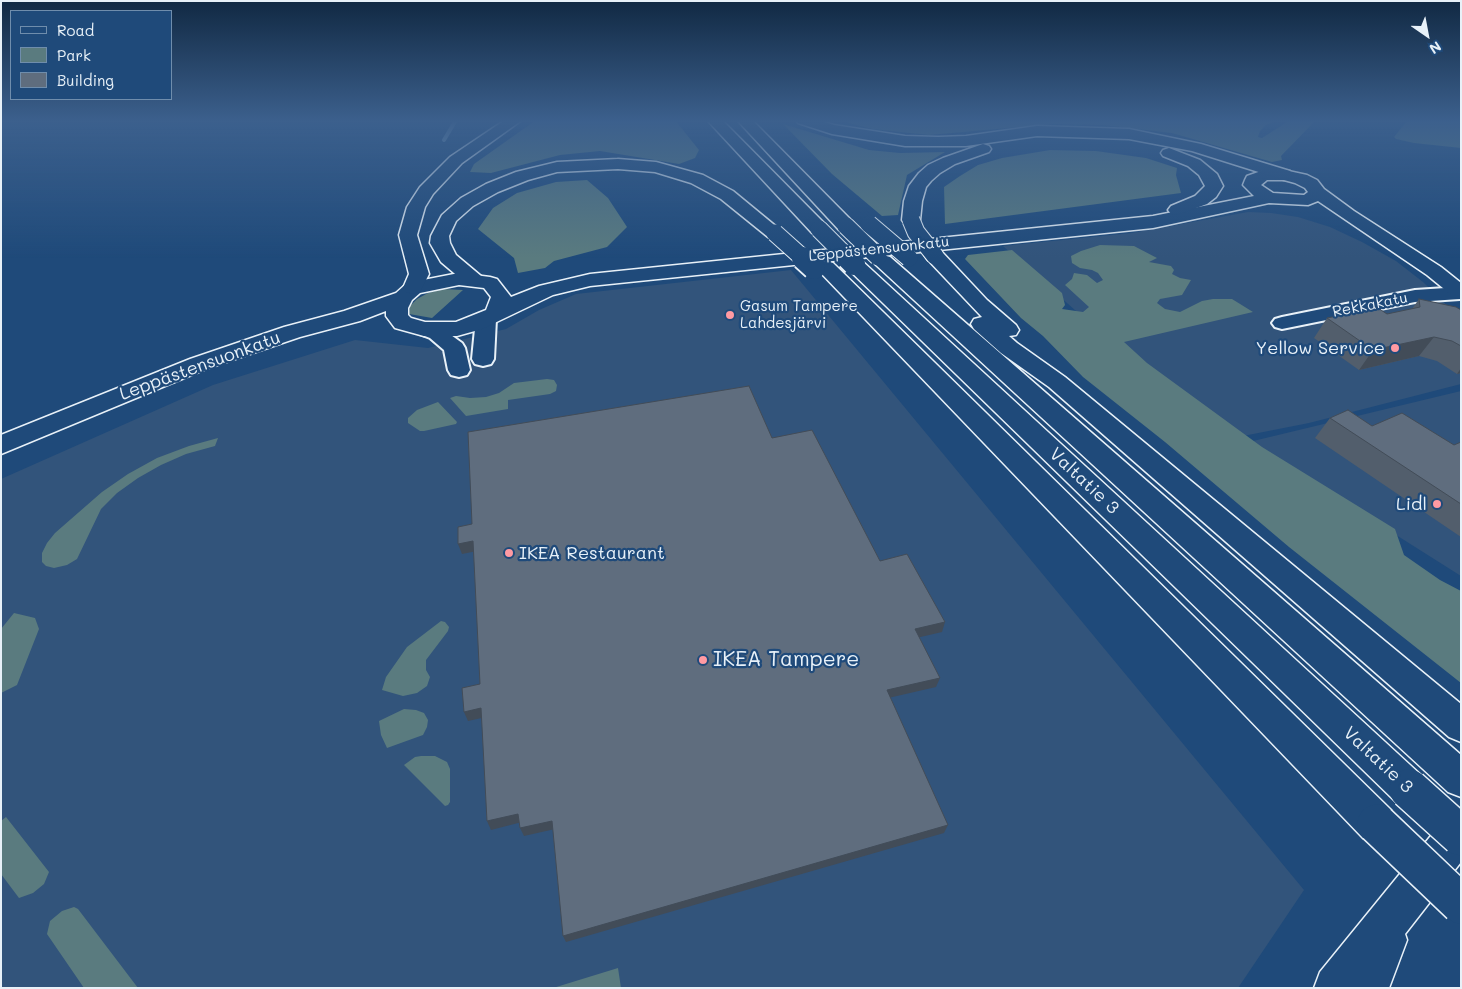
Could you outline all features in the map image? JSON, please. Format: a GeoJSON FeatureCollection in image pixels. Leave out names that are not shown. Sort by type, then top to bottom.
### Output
{"type":"FeatureCollection","features":[{"type":"Feature","properties":{"kind":"main road"},"geometry":{"type":"LineString","coordinates":[[414,326],[397,316],[397,308],[419,274],[408,235],[416,207],[426,191],[450,166]]}},
{"type":"Feature","properties":{"kind":"main road"},"geometry":{"type":"LineString","coordinates":[[490,316],[500,303],[501,297],[497,290],[456,267],[444,251],[440,236],[448,219],[467,202],[492,188],[522,176],[557,167],[574,166]]}},
{"type":"Feature","properties":{"kind":"main road"},"geometry":{"type":"LineString","coordinates":[[645,166],[656,167],[697,179],[727,195],[782,227],[831,266],[875,318],[1377,824],[1461,904]]}},
{"type":"Feature","properties":{"kind":"main road","name":"Valtatie 3"},"geometry":{"type":"LineString","coordinates":[[752,166],[818,229],[831,266],[1461,836]]}},
{"type":"Feature","properties":{"kind":"main road","name":"Valtatie 3"},"geometry":{"type":"LineString","coordinates":[[789,166],[846,226],[896,260],[1449,768]]}},
{"type":"Feature","properties":{"kind":"main road"},"geometry":{"type":"LineString","coordinates":[[796,166],[869,224],[896,260],[1009,348],[1057,382],[1461,726]]}},
{"type":"Feature","properties":{"kind":"main road"},"geometry":{"type":"LineString","coordinates":[[938,166],[934,168],[918,186],[913,201],[911,220],[916,232],[935,256],[980,304],[1025,345],[1057,382]]}},
{"type":"Feature","properties":{"kind":"main road"},"geometry":{"type":"LineString","coordinates":[[1177,210],[1201,200],[1210,193],[1214,186],[1211,178],[1197,166]]}},
{"type":"Feature","properties":{"kind":"main road"},"geometry":{"type":"LineString","coordinates":[[1227,166],[1239,172],[1262,192],[1390,243]]}},
{"type":"Feature","properties":{"kind":"main road"},"geometry":{"type":"LineString","coordinates":[[1255,166],[1301,180],[1314,180],[1390,243],[1434,271],[1460,293]]}},
{"type":"Feature","properties":{"kind":"main road"},"geometry":{"type":"LineString","coordinates":[[1286,176],[1258,177],[1253,180],[1262,192],[1308,200],[1314,180]]}},
{"type":"Feature","properties":{"kind":"main road","name":"Leppästensuonkatu"},"geometry":{"type":"LineString","coordinates":[[1,445],[146,384],[222,355],[292,332],[352,316],[443,281],[515,282],[722,255],[1177,210],[1262,192]]}},
{"type":"Feature","properties":{"kind":"main road","name":"Leppästensuonkatu"},"geometry":{"type":"LineString","coordinates":[[1,459],[186,380],[292,342],[354,326],[373,323],[456,329],[490,316],[546,290],[590,280],[1153,222],[1210,212],[1262,192]]}},
{"type":"Feature","properties":{"kind":"main road"},"geometry":{"type":"LineString","coordinates":[[1336,988],[1461,830]]}},
{"type":"Feature","properties":{"kind":"main road"},"geometry":{"type":"LineString","coordinates":[[1367,988],[1396,913]]}},
{"type":"Feature","properties":{"kind":"street","name":"Rekkakatu"},"geometry":{"type":"LineString","coordinates":[[1282,323],[1415,296],[1460,293]]}},
{"type":"Feature","properties":{"kind":"street"},"geometry":{"type":"LineString","coordinates":[[483,359],[490,316]]}},
{"type":"Feature","properties":{"kind":"street"},"geometry":{"type":"LineString","coordinates":[[414,326],[437,334],[454,348],[459,370]]}},
{"type":"Feature","properties":{"kind":"shaded area"},"geometry":{"type":"Polygon","coordinates":[[[1248,212],[1298,217],[1330,227],[1396,261],[1423,282],[1461,319],[1461,384],[1309,423],[1243,436],[1131,360],[1003,246],[1132,233],[1248,212]]]}},
{"type":"Feature","properties":{"kind":"shaded area"},"geometry":{"type":"Polygon","coordinates":[[[791,270],[1304,890],[1238,988],[1,988],[1,479],[213,385],[355,340],[428,348],[506,329],[539,310],[576,294],[791,270]]]}},
{"type":"Feature","properties":{"kind":"shaded area"},"geometry":{"type":"Polygon","coordinates":[[[1461,391],[1461,576],[1249,442],[1461,391]]]}},
{"type":"Feature","properties":{"kind":"green space"},"geometry":{"type":"Polygon","coordinates":[[[473,166],[517,166],[491,173],[470,172],[473,166]]]}},
{"type":"Feature","properties":{"kind":"green space"},"geometry":{"type":"Polygon","coordinates":[[[824,166],[922,166],[907,175],[898,215],[882,216],[824,166]]]}},
{"type":"Feature","properties":{"kind":"green space"},"geometry":{"type":"Polygon","coordinates":[[[976,166],[1171,166],[1177,168],[1176,175],[1181,193],[945,224],[944,187],[976,166]]]}},
{"type":"Feature","properties":{"kind":"green space"},"geometry":{"type":"Polygon","coordinates":[[[587,180],[608,198],[627,227],[607,247],[554,261],[545,268],[518,273],[514,258],[478,229],[493,208],[517,193],[556,182],[587,180]]]}},
{"type":"Feature","properties":{"kind":"green space"},"geometry":{"type":"Polygon","coordinates":[[[1100,245],[1134,246],[1157,258],[1149,262],[1171,266],[1174,270],[1172,274],[1191,280],[1182,295],[1160,299],[1157,303],[1165,309],[1180,312],[1202,301],[1232,299],[1253,312],[1124,342],[1147,363],[1262,447],[1395,529],[1404,555],[1440,580],[1461,591],[1461,683],[1289,547],[1165,442],[1083,377],[1043,336],[1021,318],[965,259],[968,255],[1012,250],[1062,293],[1065,305],[1062,309],[1083,312],[1089,307],[1065,285],[1072,279],[1074,273],[1087,275],[1097,283],[1103,280],[1098,273],[1080,268],[1072,263],[1071,256],[1100,245]]]}},
{"type":"Feature","properties":{"kind":"green space"},"geometry":{"type":"Polygon","coordinates":[[[443,289],[463,290],[432,318],[409,314],[410,306],[417,299],[428,293],[443,289]]]}},
{"type":"Feature","properties":{"kind":"green space"},"geometry":{"type":"Polygon","coordinates":[[[547,379],[554,380],[557,385],[556,391],[550,394],[508,400],[508,409],[466,416],[450,398],[456,396],[470,398],[486,397],[499,393],[514,383],[547,379]]]}},
{"type":"Feature","properties":{"kind":"green space"},"geometry":{"type":"Polygon","coordinates":[[[438,402],[457,422],[456,424],[420,431],[408,423],[408,418],[417,410],[438,402]]]}},
{"type":"Feature","properties":{"kind":"green space"},"geometry":{"type":"Polygon","coordinates":[[[218,438],[215,446],[186,454],[161,465],[117,493],[101,509],[77,559],[67,565],[54,568],[46,566],[42,562],[42,553],[55,533],[102,492],[128,474],[157,458],[218,438]]]}},
{"type":"Feature","properties":{"kind":"green space"},"geometry":{"type":"Polygon","coordinates":[[[14,613],[35,618],[39,629],[17,685],[1,693],[1,629],[14,613]]]}},
{"type":"Feature","properties":{"kind":"green space"},"geometry":{"type":"Polygon","coordinates":[[[441,621],[445,622],[449,627],[426,660],[426,670],[430,677],[427,686],[417,693],[403,696],[382,690],[386,677],[407,647],[441,621]]]}},
{"type":"Feature","properties":{"kind":"green space"},"geometry":{"type":"Polygon","coordinates":[[[404,709],[424,713],[428,720],[427,727],[423,735],[387,748],[381,735],[379,721],[404,709]]]}},
{"type":"Feature","properties":{"kind":"green space"},"geometry":{"type":"Polygon","coordinates":[[[435,756],[447,762],[450,769],[450,802],[448,805],[445,806],[404,765],[415,757],[435,756]]]}},
{"type":"Feature","properties":{"kind":"green space"},"geometry":{"type":"Polygon","coordinates":[[[6,817],[49,872],[44,884],[33,893],[19,898],[1,874],[1,821],[6,817]]]}},
{"type":"Feature","properties":{"kind":"green space"},"geometry":{"type":"Polygon","coordinates":[[[74,907],[78,909],[138,988],[84,988],[47,934],[50,921],[62,911],[74,907]]]}},
{"type":"Feature","properties":{"kind":"green space"},"geometry":{"type":"Polygon","coordinates":[[[618,968],[621,988],[553,988],[618,968]]]}},
{"type":"Feature","properties":{"kind":"building"},"geometry":{"type":"Polygon","coordinates":[[[1419,299],[1456,307],[1461,310],[1461,346],[1452,341],[1434,337],[1373,350],[1327,318],[1378,308],[1387,314],[1420,307],[1419,299]]]}},
{"type":"Feature","properties":{"kind":"building","name":"IKEA Tampere"},"geometry":{"type":"Polygon","coordinates":[[[749,386],[772,438],[812,430],[880,561],[907,554],[945,622],[915,629],[940,678],[887,690],[948,825],[563,936],[552,821],[520,828],[518,814],[487,821],[481,708],[464,712],[462,688],[480,684],[473,541],[458,544],[458,527],[472,524],[468,432],[749,386]]]}},
{"type":"Feature","properties":{"kind":"building"},"geometry":{"type":"Polygon","coordinates":[[[1348,410],[1372,426],[1402,413],[1454,445],[1461,442],[1461,504],[1330,418],[1348,410]]]}},
{"type":"Feature","properties":{"kind":"place","name":"Gasum Tampere Lahdesjärvi"},"geometry":{"type":"Point","coordinates":[730,315]}},
{"type":"Feature","properties":{"kind":"place","name":"Yellow Service"},"geometry":{"type":"Point","coordinates":[1395,348]}},
{"type":"Feature","properties":{"kind":"place","name":"Lidl"},"geometry":{"type":"Point","coordinates":[1437,504]}},
{"type":"Feature","properties":{"kind":"place","name":"IKEA Restaurant"},"geometry":{"type":"Point","coordinates":[509,553]}},
{"type":"Feature","properties":{"kind":"place","name":"IKEA Tampere"},"geometry":{"type":"Point","coordinates":[703,660]}}]}
